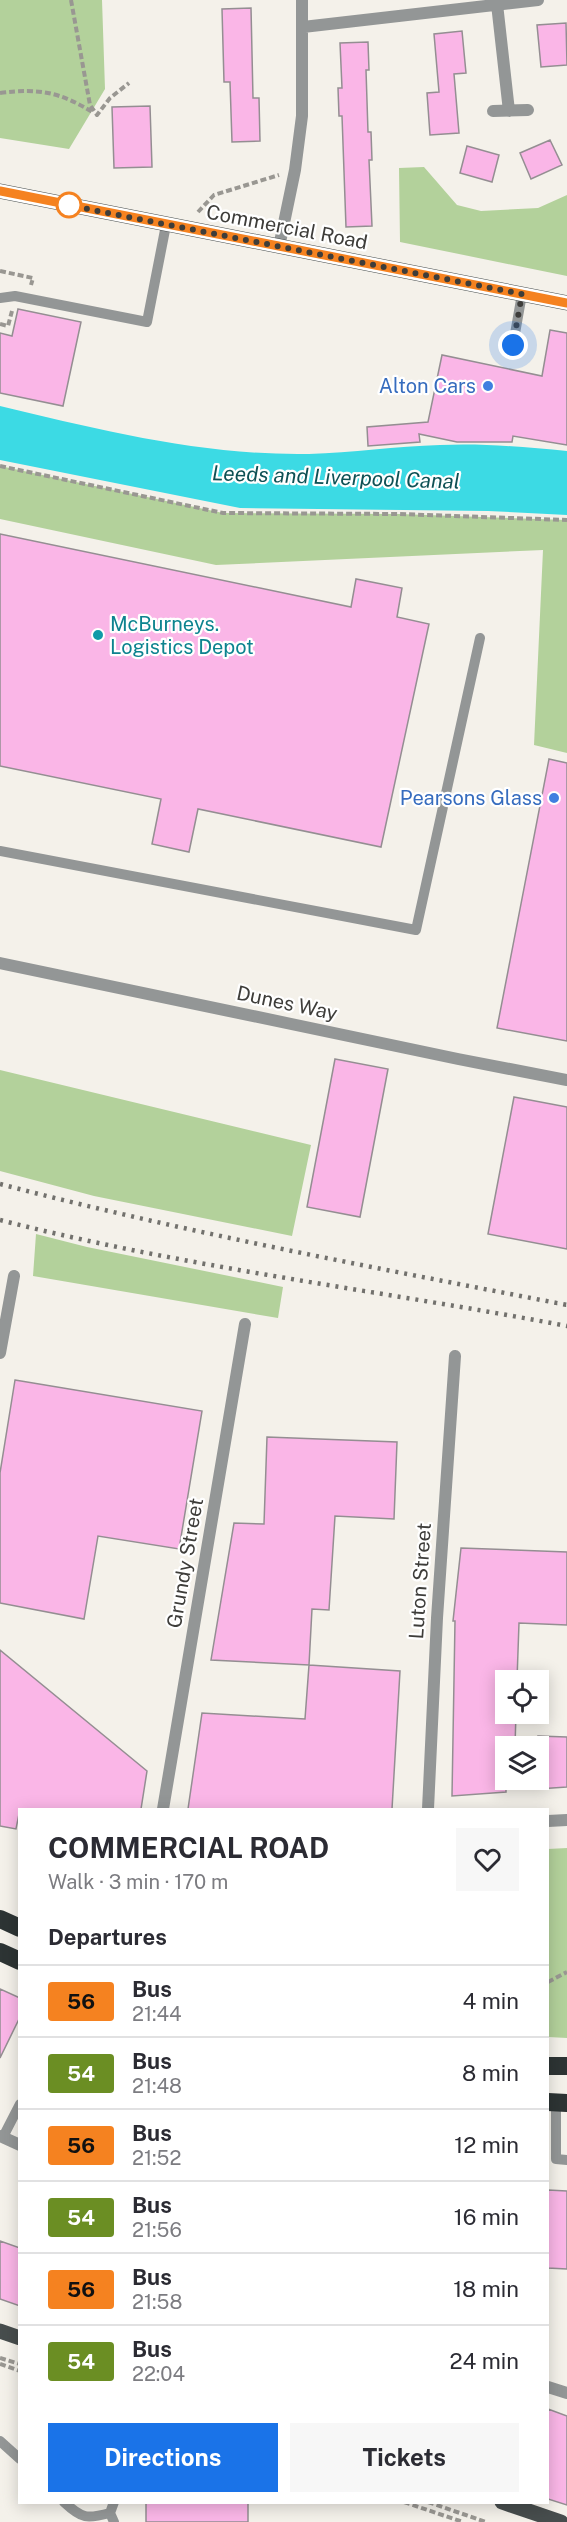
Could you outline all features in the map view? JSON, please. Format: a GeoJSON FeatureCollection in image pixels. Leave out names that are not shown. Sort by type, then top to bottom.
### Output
{"type":"FeatureCollection","features":[{"type":"Feature","properties":{"kind":"highway"},"geometry":{"type":"LineString","coordinates":[[0,1919],[18,1927]]}},
{"type":"Feature","properties":{"kind":"highway"},"geometry":{"type":"LineString","coordinates":[[0,1952],[18,1960]]}},
{"type":"Feature","properties":{"kind":"highway"},"geometry":{"type":"LineString","coordinates":[[549,2066],[567,2066]]}},
{"type":"Feature","properties":{"kind":"main road","name":"Commercial Road"},"geometry":{"type":"LineString","coordinates":[[0,191],[567,303]]}},
{"type":"Feature","properties":{"kind":"main road"},"geometry":{"type":"LineString","coordinates":[[0,2331],[18,2337]]}},
{"type":"Feature","properties":{"kind":"main road"},"geometry":{"type":"LineString","coordinates":[[508,2504],[561,2522]]}},
{"type":"Feature","properties":{"kind":"street"},"geometry":{"type":"LineString","coordinates":[[279,247],[295,170],[303,116],[302,0]]}},
{"type":"Feature","properties":{"kind":"street"},"geometry":{"type":"LineString","coordinates":[[303,27],[538,0]]}},
{"type":"Feature","properties":{"kind":"street"},"geometry":{"type":"LineString","coordinates":[[497,4],[509,111]]}},
{"type":"Feature","properties":{"kind":"street"},"geometry":{"type":"LineString","coordinates":[[493,111],[528,110]]}},
{"type":"Feature","properties":{"kind":"street","name":"Dunes Way"},"geometry":{"type":"LineString","coordinates":[[0,963],[567,1080]]}},
{"type":"Feature","properties":{"kind":"street"},"geometry":{"type":"LineString","coordinates":[[0,1353],[14,1276]]}},
{"type":"Feature","properties":{"kind":"street","name":"Grundy Street"},"geometry":{"type":"LineString","coordinates":[[163,1808],[245,1324]]}},
{"type":"Feature","properties":{"kind":"street","name":"Luton Street"},"geometry":{"type":"LineString","coordinates":[[428,1808],[437,1618],[455,1356]]}},
{"type":"Feature","properties":{"kind":"street"},"geometry":{"type":"LineString","coordinates":[[549,1821],[567,1820]]}},
{"type":"Feature","properties":{"kind":"street"},"geometry":{"type":"LineString","coordinates":[[1,2137],[18,2144]]}},
{"type":"Feature","properties":{"kind":"street"},"geometry":{"type":"LineString","coordinates":[[549,2387],[567,2393]]}},
{"type":"Feature","properties":{"kind":"lane"},"geometry":{"type":"LineString","coordinates":[[0,298],[15,296],[147,322],[166,225]]}},
{"type":"Feature","properties":{"kind":"lane"},"geometry":{"type":"LineString","coordinates":[[513,345],[522,294]]}},
{"type":"Feature","properties":{"kind":"lane"},"geometry":{"type":"LineString","coordinates":[[0,852],[416,930],[480,638]]}},
{"type":"Feature","properties":{"kind":"lane"},"geometry":{"type":"LineString","coordinates":[[557,2102],[556,2159],[567,2160]]}},
{"type":"Feature","properties":{"kind":"lane"},"geometry":{"type":"LineString","coordinates":[[1,2137],[18,2107]]}},
{"type":"Feature","properties":{"kind":"lane"},"geometry":{"type":"LineString","coordinates":[[0,2441],[18,2457]]}},
{"type":"Feature","properties":{"kind":"lane"},"geometry":{"type":"LineString","coordinates":[[66,2504],[78,2515],[92,2518],[113,2512]]}},
{"type":"Feature","properties":{"kind":"path"},"geometry":{"type":"LineString","coordinates":[[70,0],[90,105],[98,115]]}},
{"type":"Feature","properties":{"kind":"path"},"geometry":{"type":"LineString","coordinates":[[98,115],[110,98],[129,83]]}},
{"type":"Feature","properties":{"kind":"path"},"geometry":{"type":"LineString","coordinates":[[0,93],[22,90],[48,91],[70,99],[98,115]]}},
{"type":"Feature","properties":{"kind":"path"},"geometry":{"type":"LineString","coordinates":[[183,228],[214,195],[295,170]]}},
{"type":"Feature","properties":{"kind":"path"},"geometry":{"type":"LineString","coordinates":[[0,466],[223,513],[399,514],[567,520]]}},
{"type":"Feature","properties":{"kind":"path"},"geometry":{"type":"LineString","coordinates":[[549,1981],[567,1972]]}},
{"type":"Feature","properties":{"kind":"path"},"geometry":{"type":"LineString","coordinates":[[0,2358],[18,2363]]}},
{"type":"Feature","properties":{"kind":"path"},"geometry":{"type":"LineString","coordinates":[[0,2364],[18,2370]]}},
{"type":"Feature","properties":{"kind":"path"},"geometry":{"type":"LineString","coordinates":[[410,2504],[464,2522]]}},
{"type":"Feature","properties":{"kind":"path"},"geometry":{"type":"LineString","coordinates":[[434,2504],[486,2522]]}},
{"type":"Feature","properties":{"kind":"green space"},"geometry":{"type":"Polygon","coordinates":[[[0,0],[102,0],[105,89],[69,149],[0,138],[0,0]]]}},
{"type":"Feature","properties":{"kind":"green space"},"geometry":{"type":"Polygon","coordinates":[[[424,167],[457,205],[481,211],[538,208],[567,195],[567,276],[400,242],[399,168],[424,167]]]}},
{"type":"Feature","properties":{"kind":"green space"},"geometry":{"type":"Polygon","coordinates":[[[0,466],[223,513],[399,514],[567,520],[567,753],[534,745],[543,550],[216,565],[0,519],[0,466]]]}},
{"type":"Feature","properties":{"kind":"green space"},"geometry":{"type":"Polygon","coordinates":[[[0,1070],[311,1145],[292,1236],[94,1196],[0,1171],[0,1070]]]}},
{"type":"Feature","properties":{"kind":"green space"},"geometry":{"type":"Polygon","coordinates":[[[36,1234],[87,1247],[283,1287],[278,1318],[33,1276],[36,1234]]]}},
{"type":"Feature","properties":{"kind":"green space"},"geometry":{"type":"Polygon","coordinates":[[[567,1848],[567,2038],[549,2037],[549,1849],[567,1848]]]}},
{"type":"Feature","properties":{"kind":"water","name":"Leeds and Liverpool Canal"},"geometry":{"type":"Polygon","coordinates":[[[0,406],[153,440],[231,451],[309,454],[472,445],[567,451],[567,515],[488,511],[240,508],[0,460],[0,406]]]}},
{"type":"Feature","properties":{"kind":"building"},"geometry":{"type":"Polygon","coordinates":[[[251,8],[253,98],[259,98],[260,141],[232,142],[230,82],[224,82],[222,9],[251,8]]]}},
{"type":"Feature","properties":{"kind":"building"},"geometry":{"type":"Polygon","coordinates":[[[566,23],[567,65],[541,67],[537,25],[566,23]]]}},
{"type":"Feature","properties":{"kind":"building"},"geometry":{"type":"Polygon","coordinates":[[[462,31],[466,73],[454,74],[459,133],[430,135],[427,93],[439,92],[434,34],[462,31]]]}},
{"type":"Feature","properties":{"kind":"building"},"geometry":{"type":"Polygon","coordinates":[[[368,42],[369,70],[366,70],[368,132],[371,132],[372,160],[369,160],[372,226],[346,227],[342,116],[339,116],[338,88],[342,88],[340,43],[368,42]]]}},
{"type":"Feature","properties":{"kind":"building"},"geometry":{"type":"Polygon","coordinates":[[[150,106],[152,167],[114,168],[112,107],[150,106]]]}},
{"type":"Feature","properties":{"kind":"building"},"geometry":{"type":"Polygon","coordinates":[[[550,140],[562,165],[531,179],[520,153],[550,140]]]}},
{"type":"Feature","properties":{"kind":"building"},"geometry":{"type":"Polygon","coordinates":[[[467,146],[499,155],[492,182],[460,173],[467,146]]]}},
{"type":"Feature","properties":{"kind":"building"},"geometry":{"type":"Polygon","coordinates":[[[18,309],[81,322],[63,406],[0,393],[0,333],[12,336],[18,309]]]}},
{"type":"Feature","properties":{"kind":"building"},"geometry":{"type":"Polygon","coordinates":[[[550,330],[567,333],[567,445],[513,436],[512,442],[457,442],[419,434],[420,442],[368,446],[367,427],[428,422],[442,355],[542,376],[550,330]]]}},
{"type":"Feature","properties":{"kind":"building"},"geometry":{"type":"Polygon","coordinates":[[[0,534],[351,607],[356,579],[402,588],[397,617],[429,624],[381,847],[198,809],[189,852],[152,844],[161,799],[0,766],[0,534]]]}},
{"type":"Feature","properties":{"kind":"building"},"geometry":{"type":"Polygon","coordinates":[[[549,759],[567,763],[567,1041],[497,1028],[549,759]]]}},
{"type":"Feature","properties":{"kind":"building"},"geometry":{"type":"Polygon","coordinates":[[[335,1059],[388,1069],[360,1217],[307,1207],[335,1059]]]}},
{"type":"Feature","properties":{"kind":"building"},"geometry":{"type":"Polygon","coordinates":[[[514,1097],[567,1107],[567,1249],[488,1234],[514,1097]]]}},
{"type":"Feature","properties":{"kind":"building"},"geometry":{"type":"Polygon","coordinates":[[[15,1380],[202,1411],[179,1549],[98,1536],[84,1619],[0,1603],[0,1473],[15,1380]]]}},
{"type":"Feature","properties":{"kind":"building"},"geometry":{"type":"Polygon","coordinates":[[[267,1437],[397,1442],[394,1519],[335,1516],[329,1610],[312,1609],[309,1665],[211,1660],[234,1523],[264,1524],[267,1437]]]}},
{"type":"Feature","properties":{"kind":"building"},"geometry":{"type":"Polygon","coordinates":[[[461,1548],[567,1552],[567,1625],[519,1623],[517,1670],[495,1670],[495,1724],[516,1724],[515,1736],[495,1736],[495,1790],[506,1790],[506,1792],[452,1796],[455,1621],[453,1621],[461,1548]]]}},
{"type":"Feature","properties":{"kind":"building"},"geometry":{"type":"Polygon","coordinates":[[[0,1650],[147,1771],[141,1808],[18,1808],[16,1829],[0,1826],[0,1650]]]}},
{"type":"Feature","properties":{"kind":"building"},"geometry":{"type":"Polygon","coordinates":[[[309,1665],[400,1671],[392,1808],[188,1808],[202,1713],[305,1719],[309,1665]]]}},
{"type":"Feature","properties":{"kind":"building"},"geometry":{"type":"Polygon","coordinates":[[[549,1736],[567,1737],[567,1787],[549,1788],[549,1736]]]}},
{"type":"Feature","properties":{"kind":"building"},"geometry":{"type":"Polygon","coordinates":[[[0,1989],[18,1997],[18,2021],[0,2058],[0,1989]]]}},
{"type":"Feature","properties":{"kind":"building"},"geometry":{"type":"Polygon","coordinates":[[[549,2190],[567,2191],[567,2269],[549,2268],[549,2190]]]}},
{"type":"Feature","properties":{"kind":"building"},"geometry":{"type":"Polygon","coordinates":[[[0,2241],[18,2247],[18,2305],[0,2299],[0,2241]]]}},
{"type":"Feature","properties":{"kind":"building"},"geometry":{"type":"Polygon","coordinates":[[[549,2409],[567,2416],[567,2505],[549,2499],[549,2409]]]}},
{"type":"Feature","properties":{"kind":"building"},"geometry":{"type":"Polygon","coordinates":[[[146,2504],[248,2504],[248,2522],[146,2522],[146,2504]]]}},
{"type":"Feature","properties":{"kind":"railway"},"geometry":{"type":"LineString","coordinates":[[0,1184],[211,1234],[567,1305]]}},
{"type":"Feature","properties":{"kind":"railway"},"geometry":{"type":"LineString","coordinates":[[0,1220],[141,1252],[567,1326]]}},
{"type":"Feature","properties":{"kind":"bus line","name":"56"},"geometry":{"type":"LineString","coordinates":[[0,191],[567,303]]}},
{"type":"Feature","properties":{"kind":"place","name":"Alton Cars"},"geometry":{"type":"Point","coordinates":[488,386]}},
{"type":"Feature","properties":{"kind":"place","name":"McBurneys. Logistics Depot"},"geometry":{"type":"Point","coordinates":[98,635]}},
{"type":"Feature","properties":{"kind":"place","name":"Pearsons Glass"},"geometry":{"type":"Point","coordinates":[554,798]}},
{"type":"Feature","properties":{"kind":"route"},"geometry":{"type":"LineString","coordinates":[[69,205],[62,204],[522,294],[513,345]]}}]}
